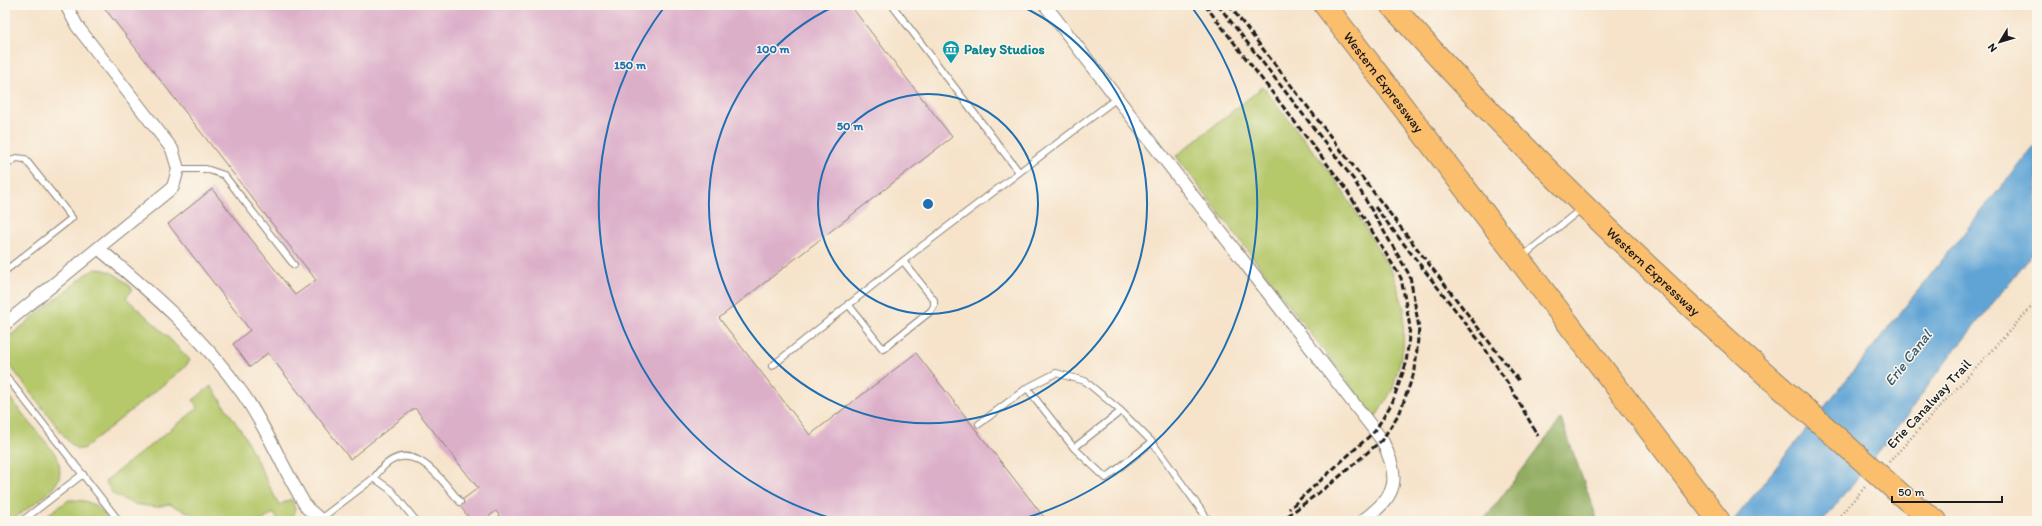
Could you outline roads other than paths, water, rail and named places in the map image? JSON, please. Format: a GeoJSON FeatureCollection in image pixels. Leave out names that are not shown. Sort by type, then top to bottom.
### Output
{"type":"FeatureCollection","features":[{"type":"Feature","properties":{"kind":"highway","name":"Western Expressway"},"geometry":{"type":"LineString","coordinates":[[1325,5],[1719,521]]}},
{"type":"Feature","properties":{"kind":"highway","name":"Western Expressway"},"geometry":{"type":"LineString","coordinates":[[1391,5],[1459,80],[1583,207],[1779,386],[1931,521]]}},
{"type":"Feature","properties":{"kind":"highway"},"geometry":{"type":"LineString","coordinates":[[1907,500],[1936,521]]}},
{"type":"Feature","properties":{"kind":"street"},"geometry":{"type":"LineString","coordinates":[[5,324],[173,187],[178,169],[172,149],[77,26],[66,5]]}},
{"type":"Feature","properties":{"kind":"street"},"geometry":{"type":"LineString","coordinates":[[1045,5],[1382,440],[1390,456],[1395,476],[1391,493],[1378,510],[1362,521]]}},
{"type":"Feature","properties":{"kind":"street"},"geometry":{"type":"LineString","coordinates":[[98,248],[153,293],[192,331],[221,365],[248,402],[273,444],[303,502],[319,521]]}},
{"type":"Feature","properties":{"kind":"lane"},"geometry":{"type":"LineString","coordinates":[[892,5],[1019,172]]}},
{"type":"Feature","properties":{"kind":"lane"},"geometry":{"type":"LineString","coordinates":[[772,366],[903,261],[1117,98]]}},
{"type":"Feature","properties":{"kind":"lane"},"geometry":{"type":"LineString","coordinates":[[5,166],[16,158],[25,159],[72,218],[5,271]]}},
{"type":"Feature","properties":{"kind":"lane"},"geometry":{"type":"LineString","coordinates":[[178,169],[206,169],[224,176],[294,265]]}},
{"type":"Feature","properties":{"kind":"lane"},"geometry":{"type":"LineString","coordinates":[[1519,259],[1583,207]]}},
{"type":"Feature","properties":{"kind":"lane"},"geometry":{"type":"LineString","coordinates":[[848,304],[883,349],[931,311],[934,306],[934,300],[903,261]]}},
{"type":"Feature","properties":{"kind":"lane"},"geometry":{"type":"LineString","coordinates":[[979,424],[1027,388],[1056,373],[1085,380],[1152,442],[1209,521]]}},
{"type":"Feature","properties":{"kind":"lane"},"geometry":{"type":"LineString","coordinates":[[5,375],[120,521]]}},
{"type":"Feature","properties":{"kind":"lane"},"geometry":{"type":"LineString","coordinates":[[1027,388],[1074,448],[1106,478],[1152,442]]}},
{"type":"Feature","properties":{"kind":"lane"},"geometry":{"type":"LineString","coordinates":[[1074,448],[1120,411]]}},
{"type":"Feature","properties":{"kind":"lane"},"geometry":{"type":"LineString","coordinates":[[319,521],[374,478],[380,468],[389,461],[407,457],[431,467],[460,502]]}},
{"type":"Feature","properties":{"kind":"lane"},"geometry":{"type":"LineString","coordinates":[[22,521],[83,474]]}},
{"type":"Feature","properties":{"kind":"lane"},"geometry":{"type":"LineString","coordinates":[[374,478],[391,490],[416,521]]}},
{"type":"Feature","properties":{"kind":"water","name":"Erie Canal"},"geometry":{"type":"Polygon","coordinates":[[[2037,142],[2037,248],[1936,374],[1907,416],[1823,521],[1733,521],[2037,142]]]}},
{"type":"Feature","properties":{"kind":"railway"},"geometry":{"type":"LineString","coordinates":[[1205,5],[1344,186],[1401,278],[1410,327],[1406,364],[1392,403],[1375,431],[1289,509]]}},
{"type":"Feature","properties":{"kind":"railway"},"geometry":{"type":"LineString","coordinates":[[1218,5],[1354,180],[1410,276],[1419,328],[1415,370],[1400,412],[1382,440],[1333,482],[1281,521]]}},
{"type":"Feature","properties":{"kind":"railway"},"geometry":{"type":"LineString","coordinates":[[1229,5],[1520,382]]}},
{"type":"Feature","properties":{"kind":"railway"},"geometry":{"type":"LineString","coordinates":[[1375,207],[1481,343],[1509,385],[1538,436]]}},
{"type":"Feature","properties":{"kind":"place","name":"Paley Studios"},"geometry":{"type":"Point","coordinates":[951,64]}}]}
